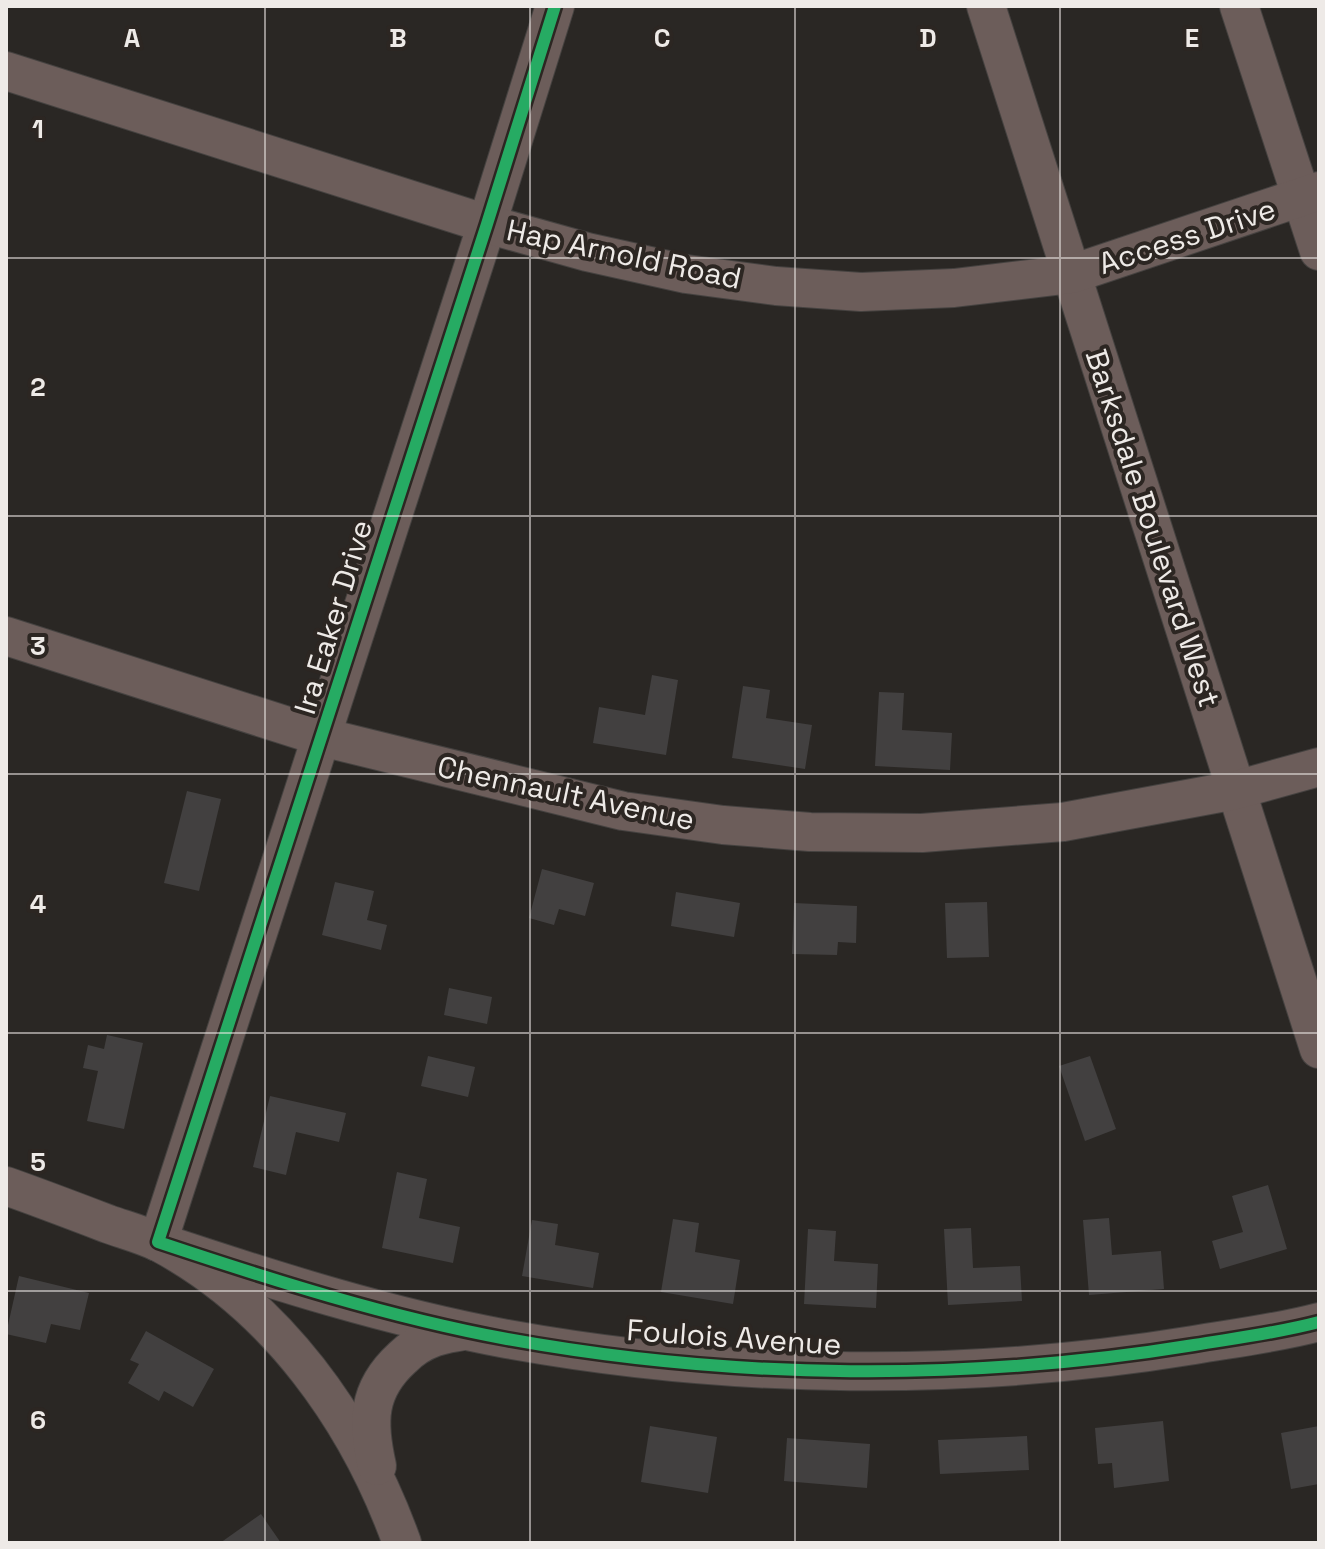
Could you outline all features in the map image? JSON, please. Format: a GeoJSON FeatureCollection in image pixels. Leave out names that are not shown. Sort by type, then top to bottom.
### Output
{"type":"FeatureCollection","features":[{"type":"Feature","properties":{"kind":"street","name":"Ira Eaker Drive"},"geometry":{"type":"LineString","coordinates":[[158,1242],[555,6]]}},
{"type":"Feature","properties":{"kind":"street","name":"Barksdale Boulevard West"},"geometry":{"type":"LineString","coordinates":[[986,6],[1319,1049]]}},
{"type":"Feature","properties":{"kind":"street"},"geometry":{"type":"LineString","coordinates":[[1239,6],[1310,194],[1319,251]]}},
{"type":"Feature","properties":{"kind":"street","name":"Hap Arnold Road"},"geometry":{"type":"LineString","coordinates":[[6,71],[487,224],[587,252],[686,274],[776,286],[861,292],[954,288],[1072,274]]}},
{"type":"Feature","properties":{"kind":"street","name":"Access Drive"},"geometry":{"type":"LineString","coordinates":[[1072,274],[1310,194]]}},
{"type":"Feature","properties":{"kind":"street","name":"Chennault Avenue"},"geometry":{"type":"LineString","coordinates":[[6,636],[322,737],[623,811],[723,825],[810,832],[922,833],[1063,822],[1236,790]]}},
{"type":"Feature","properties":{"kind":"street"},"geometry":{"type":"LineString","coordinates":[[1236,790],[1319,767]]}},
{"type":"Feature","properties":{"kind":"street"},"geometry":{"type":"LineString","coordinates":[[6,1186],[158,1242],[216,1278],[275,1331],[311,1372],[360,1448],[383,1492],[402,1543]]}},
{"type":"Feature","properties":{"kind":"street","name":"Foulois Avenue"},"geometry":{"type":"LineString","coordinates":[[158,1242],[334,1298],[467,1330],[609,1355],[732,1368],[884,1372],[1004,1367],[1134,1355],[1287,1331],[1319,1322]]}},
{"type":"Feature","properties":{"kind":"street"},"geometry":{"type":"LineString","coordinates":[[383,1492],[371,1435],[377,1387],[388,1371],[410,1351],[432,1338],[467,1330]]}},
{"type":"Feature","properties":{"kind":"building"},"geometry":{"type":"Polygon","coordinates":[[[652,675],[678,680],[666,755],[593,743],[599,707],[645,715],[652,675]]]}},
{"type":"Feature","properties":{"kind":"building"},"geometry":{"type":"Polygon","coordinates":[[[743,686],[770,690],[766,718],[812,725],[805,769],[732,758],[743,686]]]}},
{"type":"Feature","properties":{"kind":"building"},"geometry":{"type":"Polygon","coordinates":[[[879,692],[904,693],[902,730],[952,733],[950,770],[875,766],[879,692]]]}},
{"type":"Feature","properties":{"kind":"building"},"geometry":{"type":"Polygon","coordinates":[[[187,791],[221,799],[199,891],[164,883],[187,791]]]}},
{"type":"Feature","properties":{"kind":"building"},"geometry":{"type":"Polygon","coordinates":[[[542,869],[594,883],[585,916],[559,909],[554,925],[529,918],[542,869]]]}},
{"type":"Feature","properties":{"kind":"building"},"geometry":{"type":"Polygon","coordinates":[[[335,882],[374,891],[367,920],[387,925],[381,950],[322,935],[335,882]]]}},
{"type":"Feature","properties":{"kind":"building"},"geometry":{"type":"Polygon","coordinates":[[[676,892],[740,903],[734,937],[671,926],[676,892]]]}},
{"type":"Feature","properties":{"kind":"building"},"geometry":{"type":"Polygon","coordinates":[[[987,902],[989,957],[947,958],[945,903],[987,902]]]}},
{"type":"Feature","properties":{"kind":"building"},"geometry":{"type":"Polygon","coordinates":[[[794,903],[857,906],[856,943],[838,942],[837,955],[792,954],[794,903]]]}},
{"type":"Feature","properties":{"kind":"building"},"geometry":{"type":"Polygon","coordinates":[[[449,988],[492,997],[487,1024],[444,1015],[449,988]]]}},
{"type":"Feature","properties":{"kind":"building"},"geometry":{"type":"Polygon","coordinates":[[[107,1035],[143,1043],[124,1129],[87,1121],[98,1071],[83,1068],[88,1045],[104,1049],[107,1035]]]}},
{"type":"Feature","properties":{"kind":"building"},"geometry":{"type":"Polygon","coordinates":[[[428,1056],[475,1067],[468,1097],[421,1086],[428,1056]]]}},
{"type":"Feature","properties":{"kind":"building"},"geometry":{"type":"Polygon","coordinates":[[[1090,1056],[1116,1129],[1085,1141],[1059,1066],[1090,1056]]]}},
{"type":"Feature","properties":{"kind":"building"},"geometry":{"type":"Polygon","coordinates":[[[270,1096],[346,1113],[339,1142],[296,1132],[286,1175],[253,1167],[270,1096]]]}},
{"type":"Feature","properties":{"kind":"building"},"geometry":{"type":"Polygon","coordinates":[[[397,1172],[427,1179],[419,1218],[460,1227],[453,1263],[382,1248],[397,1172]]]}},
{"type":"Feature","properties":{"kind":"building"},"geometry":{"type":"Polygon","coordinates":[[[1268,1185],[1287,1249],[1220,1269],[1212,1241],[1243,1232],[1232,1196],[1268,1185]]]}},
{"type":"Feature","properties":{"kind":"building"},"geometry":{"type":"Polygon","coordinates":[[[1109,1218],[1112,1255],[1161,1251],[1164,1289],[1089,1295],[1083,1220],[1109,1218]]]}},
{"type":"Feature","properties":{"kind":"building"},"geometry":{"type":"Polygon","coordinates":[[[673,1219],[699,1223],[695,1252],[740,1260],[733,1304],[661,1292],[673,1219]]]}},
{"type":"Feature","properties":{"kind":"building"},"geometry":{"type":"Polygon","coordinates":[[[532,1220],[558,1224],[555,1245],[599,1253],[593,1288],[522,1276],[532,1220]]]}},
{"type":"Feature","properties":{"kind":"building"},"geometry":{"type":"Polygon","coordinates":[[[971,1228],[973,1268],[1020,1266],[1022,1301],[948,1305],[944,1229],[971,1228]]]}},
{"type":"Feature","properties":{"kind":"building"},"geometry":{"type":"Polygon","coordinates":[[[808,1229],[836,1231],[834,1261],[878,1264],[876,1308],[804,1304],[808,1229]]]}},
{"type":"Feature","properties":{"kind":"building"},"geometry":{"type":"Polygon","coordinates":[[[19,1276],[89,1293],[80,1330],[51,1324],[46,1343],[6,1334],[19,1276]]]}},
{"type":"Feature","properties":{"kind":"building"},"geometry":{"type":"Polygon","coordinates":[[[146,1331],[214,1369],[193,1407],[164,1391],[159,1401],[128,1383],[139,1364],[130,1360],[146,1331]]]}},
{"type":"Feature","properties":{"kind":"building"},"geometry":{"type":"Polygon","coordinates":[[[1163,1421],[1169,1481],[1114,1488],[1112,1463],[1098,1464],[1095,1428],[1163,1421]]]}},
{"type":"Feature","properties":{"kind":"building"},"geometry":{"type":"Polygon","coordinates":[[[650,1426],[717,1437],[708,1493],[641,1482],[650,1426]]]}},
{"type":"Feature","properties":{"kind":"building"},"geometry":{"type":"Polygon","coordinates":[[[1319,1426],[1319,1484],[1291,1489],[1281,1433],[1319,1426]]]}},
{"type":"Feature","properties":{"kind":"building"},"geometry":{"type":"Polygon","coordinates":[[[1027,1436],[1029,1470],[940,1474],[938,1440],[1027,1436]]]}},
{"type":"Feature","properties":{"kind":"building"},"geometry":{"type":"Polygon","coordinates":[[[787,1438],[870,1444],[867,1488],[784,1481],[787,1438]]]}},
{"type":"Feature","properties":{"kind":"building"},"geometry":{"type":"Polygon","coordinates":[[[261,1514],[281,1543],[220,1543],[261,1514]]]}},
{"type":"Feature","properties":{"kind":"cycle path"},"geometry":{"type":"LineString","coordinates":[[555,6],[158,1242],[331,1296],[463,1330],[592,1353],[764,1369],[937,1370],[1023,1365],[1194,1345],[1319,1322]]}}]}
